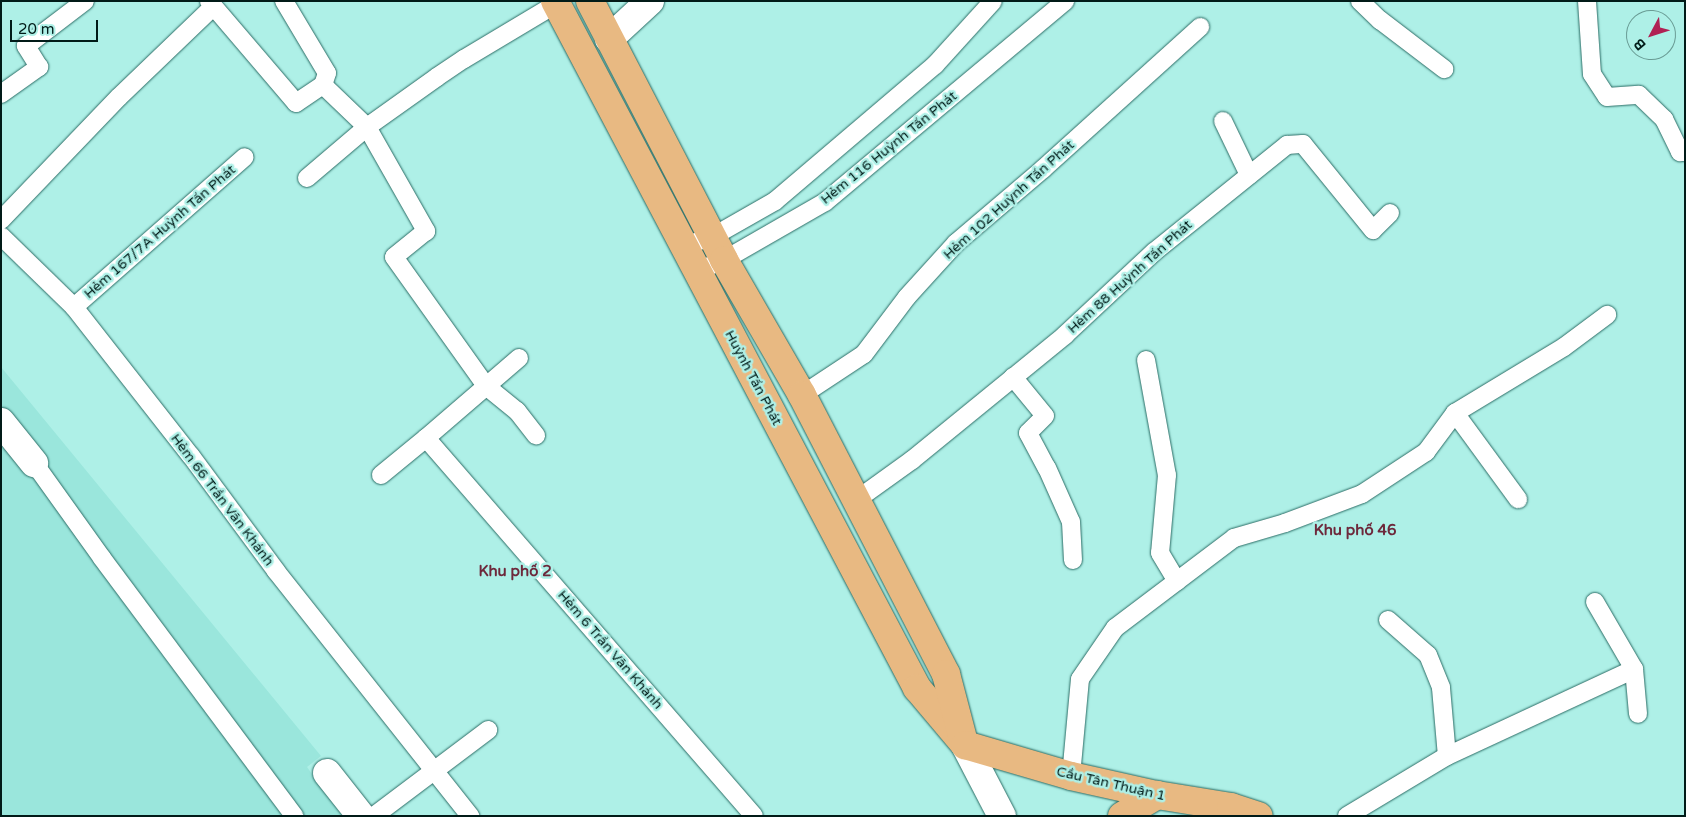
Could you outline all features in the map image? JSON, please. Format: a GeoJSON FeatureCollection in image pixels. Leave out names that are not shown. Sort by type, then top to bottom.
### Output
{"type":"FeatureCollection","features":[{"type":"Feature","properties":{"kind":"main road","name":"Huỳnh Tấn Phát"},"geometry":{"type":"LineString","coordinates":[[590,1],[718,249],[802,396],[946,674],[965,745]]}},
{"type":"Feature","properties":{"kind":"main road","name":"Huỳnh Tấn Phát"},"geometry":{"type":"LineString","coordinates":[[557,2],[683,246],[917,688],[965,745]]}},
{"type":"Feature","properties":{"kind":"main road","name":"Cầu Tân Thuận 1"},"geometry":{"type":"LineString","coordinates":[[965,745],[1071,776],[1259,816]]}},
{"type":"Feature","properties":{"kind":"main road"},"geometry":{"type":"LineString","coordinates":[[1122,816],[1157,795]]}},
{"type":"Feature","properties":{"kind":"street"},"geometry":{"type":"LineString","coordinates":[[609,39],[650,1]]}},
{"type":"Feature","properties":{"kind":"street"},"geometry":{"type":"LineString","coordinates":[[1,422],[34,463]]}},
{"type":"Feature","properties":{"kind":"street","name":"Huỳnh Tấn Phát"},"geometry":{"type":"LineString","coordinates":[[965,745],[1002,816]]}},
{"type":"Feature","properties":{"kind":"street"},"geometry":{"type":"LineString","coordinates":[[327,773],[361,816]]}},
{"type":"Feature","properties":{"kind":"lane"},"geometry":{"type":"LineString","coordinates":[[1,94],[39,67],[26,46],[85,1]]}},
{"type":"Feature","properties":{"kind":"lane"},"geometry":{"type":"LineString","coordinates":[[1,220],[211,4],[296,103],[323,85],[327,73],[284,1]]}},
{"type":"Feature","properties":{"kind":"lane"},"geometry":{"type":"LineString","coordinates":[[683,246],[718,249],[935,64],[993,1]]}},
{"type":"Feature","properties":{"kind":"lane","name":"Hẻm 116 Huỳnh Tấn Phát"},"geometry":{"type":"LineString","coordinates":[[697,272],[718,249],[825,202],[1065,1]]}},
{"type":"Feature","properties":{"kind":"lane"},"geometry":{"type":"LineString","coordinates":[[1360,1],[1380,20],[1444,69]]}},
{"type":"Feature","properties":{"kind":"lane"},"geometry":{"type":"LineString","coordinates":[[1588,1],[1592,74],[1607,97],[1639,94],[1664,119],[1680,152],[1685,152]]}},
{"type":"Feature","properties":{"kind":"lane"},"geometry":{"type":"LineString","coordinates":[[307,178],[367,127],[464,59],[557,2]]}},
{"type":"Feature","properties":{"kind":"lane","name":"Hẻm 102 Huỳnh Tấn Phát"},"geometry":{"type":"LineString","coordinates":[[802,396],[864,354],[907,297],[956,244],[1043,169],[1200,28]]}},
{"type":"Feature","properties":{"kind":"lane"},"geometry":{"type":"LineString","coordinates":[[323,85],[367,127],[426,231],[394,257],[486,386],[517,411],[536,434]]}},
{"type":"Feature","properties":{"kind":"lane"},"geometry":{"type":"LineString","coordinates":[[1222,120],[1249,175]]}},
{"type":"Feature","properties":{"kind":"lane","name":"Hẻm 88 Huỳnh Tấn Phát"},"geometry":{"type":"LineString","coordinates":[[855,501],[912,460],[1065,335],[1154,252],[1287,145],[1303,144],[1373,230],[1390,213]]}},
{"type":"Feature","properties":{"kind":"lane","name":"Hẻm 167/7A Huỳnh Tấn Phát"},"geometry":{"type":"LineString","coordinates":[[74,307],[245,157]]}},
{"type":"Feature","properties":{"kind":"lane","name":"Hẻm 66 Trần Văn Khánh"},"geometry":{"type":"LineString","coordinates":[[1,236],[74,307],[191,456],[276,571],[470,816]]}},
{"type":"Feature","properties":{"kind":"lane"},"geometry":{"type":"LineString","coordinates":[[1071,776],[1080,679],[1115,628],[1234,538],[1285,524],[1362,494],[1426,452],[1455,413],[1564,347],[1607,315]]}},
{"type":"Feature","properties":{"kind":"lane"},"geometry":{"type":"LineString","coordinates":[[381,475],[519,358]]}},
{"type":"Feature","properties":{"kind":"lane"},"geometry":{"type":"LineString","coordinates":[[1146,360],[1167,475],[1160,552],[1177,581]]}},
{"type":"Feature","properties":{"kind":"lane"},"geometry":{"type":"LineString","coordinates":[[1013,377],[1045,416],[1028,433],[1047,468],[1071,522],[1073,560]]}},
{"type":"Feature","properties":{"kind":"lane"},"geometry":{"type":"LineString","coordinates":[[1455,413],[1518,500]]}},
{"type":"Feature","properties":{"kind":"lane","name":"Hẻm 6 Trần Văn Khánh"},"geometry":{"type":"LineString","coordinates":[[426,438],[754,816]]}},
{"type":"Feature","properties":{"kind":"lane"},"geometry":{"type":"LineString","coordinates":[[34,463],[102,558],[294,816]]}},
{"type":"Feature","properties":{"kind":"lane"},"geometry":{"type":"LineString","coordinates":[[1595,602],[1634,670],[1638,714]]}},
{"type":"Feature","properties":{"kind":"lane"},"geometry":{"type":"LineString","coordinates":[[1388,620],[1428,655],[1441,688],[1447,756]]}},
{"type":"Feature","properties":{"kind":"lane"},"geometry":{"type":"LineString","coordinates":[[1347,816],[1370,809],[1447,756],[1634,670]]}},
{"type":"Feature","properties":{"kind":"lane"},"geometry":{"type":"LineString","coordinates":[[374,816],[488,730]]}},
{"type":"Feature","properties":{"kind":"shaded area"},"geometry":{"type":"Polygon","coordinates":[[[1,367],[321,756],[307,767],[342,816],[1,816],[1,367]]]}},
{"type":"Feature","properties":{"kind":"district","name":"Khu phố 46"},"geometry":{"type":"Point","coordinates":[1355,531]}},
{"type":"Feature","properties":{"kind":"district","name":"Khu phố 2"},"geometry":{"type":"Point","coordinates":[515,572]}}]}
